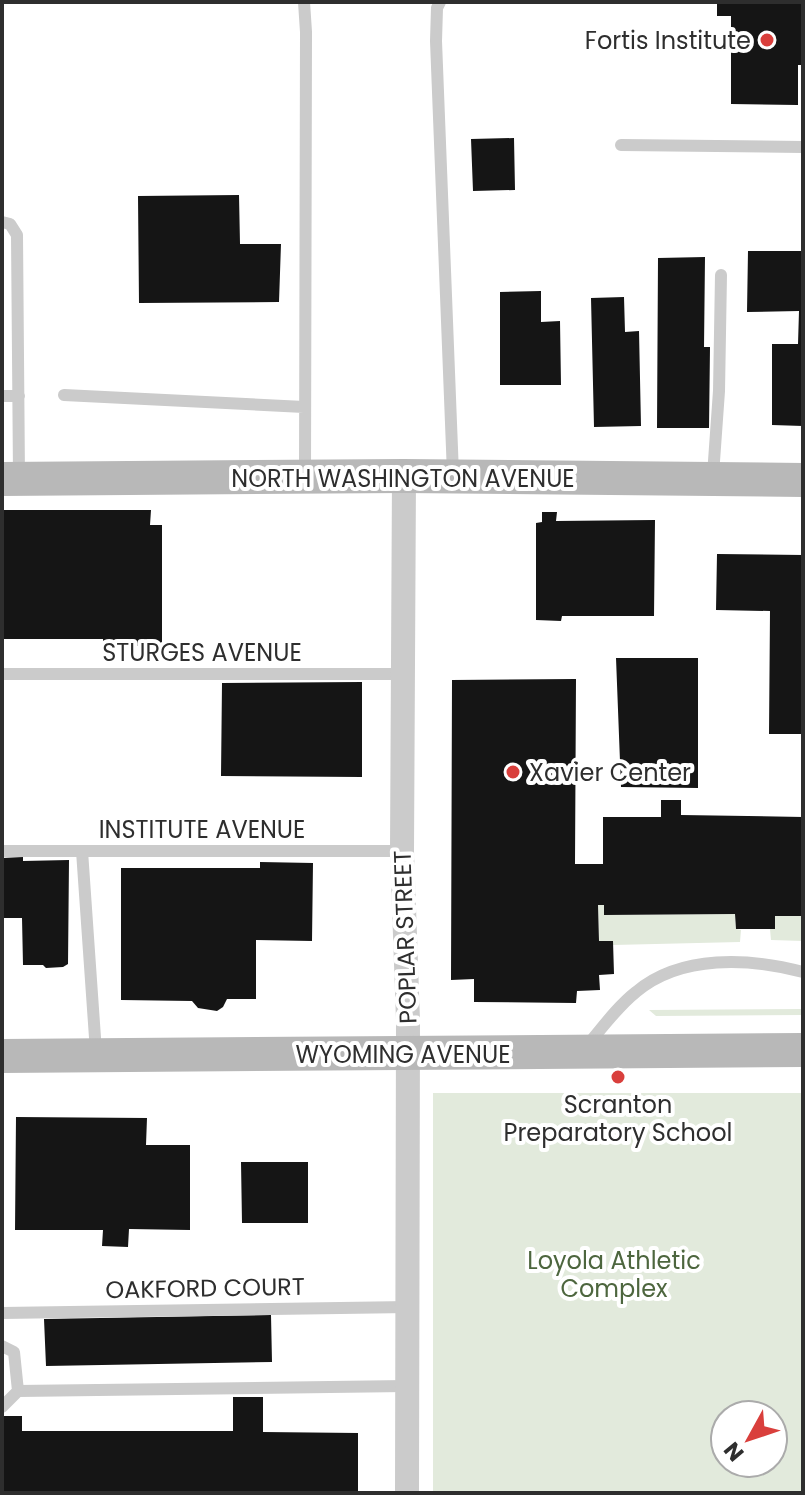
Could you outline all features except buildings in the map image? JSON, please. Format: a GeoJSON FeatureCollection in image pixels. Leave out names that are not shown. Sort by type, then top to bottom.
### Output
{"type":"FeatureCollection","features":[{"type":"Feature","properties":{"kind":"main road","name":"NORTH WASHINGTON AVENUE"},"geometry":{"type":"LineString","coordinates":[[11,479],[404,476],[803,480]]}},
{"type":"Feature","properties":{"kind":"main road","name":"WYOMING AVENUE"},"geometry":{"type":"LineString","coordinates":[[2,1056],[803,1050]]}},
{"type":"Feature","properties":{"kind":"street","name":"POPLAR STREET"},"geometry":{"type":"LineString","coordinates":[[404,476],[402,851],[408,1053],[407,1493]]}},
{"type":"Feature","properties":{"kind":"lane"},"geometry":{"type":"LineString","coordinates":[[304,2],[305,477]]}},
{"type":"Feature","properties":{"kind":"lane"},"geometry":{"type":"LineString","coordinates":[[440,2],[436,41],[453,477]]}},
{"type":"Feature","properties":{"kind":"lane"},"geometry":{"type":"LineString","coordinates":[[621,145],[803,147]]}},
{"type":"Feature","properties":{"kind":"lane"},"geometry":{"type":"LineString","coordinates":[[2,222],[10,224],[17,235],[19,396],[11,479]]}},
{"type":"Feature","properties":{"kind":"lane"},"geometry":{"type":"LineString","coordinates":[[713,479],[719,391],[721,275]]}},
{"type":"Feature","properties":{"kind":"lane"},"geometry":{"type":"LineString","coordinates":[[64,395],[304,407]]}},
{"type":"Feature","properties":{"kind":"lane"},"geometry":{"type":"LineString","coordinates":[[2,396],[19,396]]}},
{"type":"Feature","properties":{"kind":"lane","name":"STURGES AVENUE"},"geometry":{"type":"LineString","coordinates":[[2,674],[403,674]]}},
{"type":"Feature","properties":{"kind":"lane","name":"INSTITUTE AVENUE"},"geometry":{"type":"LineString","coordinates":[[2,851],[402,851]]}},
{"type":"Feature","properties":{"kind":"lane"},"geometry":{"type":"LineString","coordinates":[[82,851],[97,1056]]}},
{"type":"Feature","properties":{"kind":"lane"},"geometry":{"type":"LineString","coordinates":[[582,1052],[624,1002],[656,978],[698,965],[744,962],[778,965],[803,972]]}},
{"type":"Feature","properties":{"kind":"lane","name":"OAKFORD COURT"},"geometry":{"type":"LineString","coordinates":[[2,1313],[409,1307]]}},
{"type":"Feature","properties":{"kind":"lane"},"geometry":{"type":"LineString","coordinates":[[2,1346],[14,1352],[18,1391]]}},
{"type":"Feature","properties":{"kind":"lane"},"geometry":{"type":"LineString","coordinates":[[2,1407],[18,1391],[406,1386]]}},
{"type":"Feature","properties":{"kind":"green space"},"geometry":{"type":"Polygon","coordinates":[[[598,905],[604,905],[605,915],[735,914],[736,929],[741,930],[740,942],[613,945],[599,941],[598,905]]]}},
{"type":"Feature","properties":{"kind":"green space"},"geometry":{"type":"Polygon","coordinates":[[[775,916],[803,916],[803,941],[771,940],[770,929],[775,929],[775,916]]]}},
{"type":"Feature","properties":{"kind":"green space"},"geometry":{"type":"Polygon","coordinates":[[[803,1009],[803,1015],[656,1016],[649,1010],[803,1009]]]}},
{"type":"Feature","properties":{"kind":"green space","name":"Loyola Athletic Complex"},"geometry":{"type":"Polygon","coordinates":[[[433,1093],[803,1093],[803,1493],[433,1493],[433,1093]]]}},
{"type":"Feature","properties":{"kind":"place","name":"Fortis Institute"},"geometry":{"type":"Point","coordinates":[767,40]}},
{"type":"Feature","properties":{"kind":"place","name":"Xavier Center"},"geometry":{"type":"Point","coordinates":[513,772]}},
{"type":"Feature","properties":{"kind":"place","name":"Scranton Preparatory School"},"geometry":{"type":"Point","coordinates":[618,1077]}}]}
